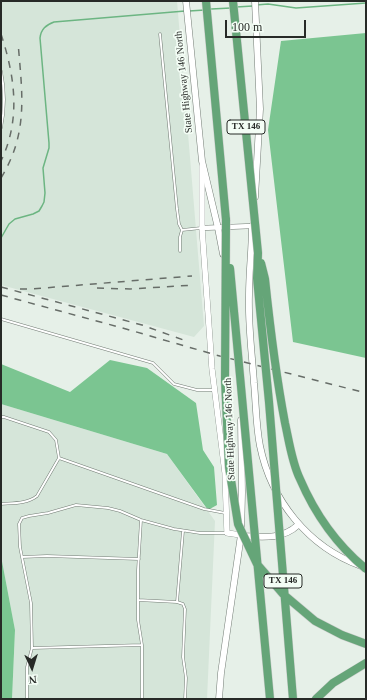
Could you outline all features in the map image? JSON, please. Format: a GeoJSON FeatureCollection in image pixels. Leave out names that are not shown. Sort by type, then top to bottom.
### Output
{"type":"FeatureCollection","features":[{"type":"Feature","properties":{"kind":"highway","name":"TX 146"},"geometry":{"type":"LineString","coordinates":[[206,1],[270,699]]}},
{"type":"Feature","properties":{"kind":"highway","name":"TX 146"},"geometry":{"type":"LineString","coordinates":[[233,1],[258,253],[257,278],[269,402],[293,699]]}},
{"type":"Feature","properties":{"kind":"highway"},"geometry":{"type":"LineString","coordinates":[[226,220],[225,380],[229,467],[238,524],[256,564],[283,594],[315,621],[342,635],[366,644]]}},
{"type":"Feature","properties":{"kind":"highway"},"geometry":{"type":"LineString","coordinates":[[258,253],[264,279],[281,402],[289,441],[299,478],[316,512],[336,540],[353,558],[366,568]]}},
{"type":"Feature","properties":{"kind":"highway"},"geometry":{"type":"LineString","coordinates":[[316,699],[333,683],[366,663]]}},
{"type":"Feature","properties":{"kind":"main road","name":"State Highway 146 North"},"geometry":{"type":"LineString","coordinates":[[186,1],[195,78],[202,162],[218,228],[235,318],[241,441],[241,536],[218,699]]}},
{"type":"Feature","properties":{"kind":"main road"},"geometry":{"type":"LineString","coordinates":[[255,1],[260,109],[258,158],[252,226],[249,324],[260,445],[270,482],[283,505],[298,525],[326,548],[347,561],[366,568]]}},
{"type":"Feature","properties":{"kind":"main road"},"geometry":{"type":"LineString","coordinates":[[241,536],[262,537],[280,535],[290,532],[298,525]]}},
{"type":"Feature","properties":{"kind":"street","name":"State Highway 146 North"},"geometry":{"type":"LineString","coordinates":[[202,162],[202,228],[212,369],[225,472],[227,533]]}},
{"type":"Feature","properties":{"kind":"street"},"geometry":{"type":"LineString","coordinates":[[202,228],[252,226]]}},
{"type":"Feature","properties":{"kind":"street"},"geometry":{"type":"LineString","coordinates":[[227,533],[241,536]]}},
{"type":"Feature","properties":{"kind":"lane"},"geometry":{"type":"LineString","coordinates":[[160,34],[178,224],[182,230],[180,237],[180,252]]}},
{"type":"Feature","properties":{"kind":"lane"},"geometry":{"type":"LineString","coordinates":[[1,71],[4,99],[4,113],[1,128]]}},
{"type":"Feature","properties":{"kind":"lane"},"geometry":{"type":"LineString","coordinates":[[182,230],[202,228]]}},
{"type":"Feature","properties":{"kind":"lane"},"geometry":{"type":"LineString","coordinates":[[1,319],[153,363],[174,384],[196,390],[215,390]]}},
{"type":"Feature","properties":{"kind":"lane"},"geometry":{"type":"LineString","coordinates":[[1,417],[49,432],[56,440],[59,458],[37,496],[32,500],[1,504]]}},
{"type":"Feature","properties":{"kind":"lane"},"geometry":{"type":"LineString","coordinates":[[59,458],[204,509],[226,514]]}},
{"type":"Feature","properties":{"kind":"lane"},"geometry":{"type":"LineString","coordinates":[[27,699],[27,667],[32,648],[31,603],[22,557],[19,524],[22,518],[48,513],[76,505],[108,508],[120,511],[141,520],[183,531],[200,533],[227,533]]}},
{"type":"Feature","properties":{"kind":"lane"},"geometry":{"type":"LineString","coordinates":[[141,520],[138,620],[142,645],[142,699]]}},
{"type":"Feature","properties":{"kind":"lane"},"geometry":{"type":"LineString","coordinates":[[177,602],[183,531]]}},
{"type":"Feature","properties":{"kind":"lane"},"geometry":{"type":"LineString","coordinates":[[22,557],[47,556],[139,559]]}},
{"type":"Feature","properties":{"kind":"lane"},"geometry":{"type":"LineString","coordinates":[[138,600],[177,602],[183,604],[185,609],[183,657],[186,678],[185,699]]}},
{"type":"Feature","properties":{"kind":"lane"},"geometry":{"type":"LineString","coordinates":[[32,648],[142,645]]}},
{"type":"Feature","properties":{"kind":"shaded area"},"geometry":{"type":"Polygon","coordinates":[[[1,1],[177,1],[204,326],[194,337],[1,285],[1,1]]]}},
{"type":"Feature","properties":{"kind":"shaded area"},"geometry":{"type":"Polygon","coordinates":[[[1,404],[167,454],[215,521],[207,699],[12,699],[15,630],[1,556],[1,404]]]}},
{"type":"Feature","properties":{"kind":"green space"},"geometry":{"type":"Polygon","coordinates":[[[366,33],[366,358],[293,342],[268,130],[281,41],[366,33]]]}},
{"type":"Feature","properties":{"kind":"green space"},"geometry":{"type":"Polygon","coordinates":[[[110,360],[147,368],[196,403],[203,450],[214,467],[217,505],[208,510],[167,454],[1,404],[1,364],[70,392],[110,360]]]}},
{"type":"Feature","properties":{"kind":"green space"},"geometry":{"type":"Polygon","coordinates":[[[1,556],[15,630],[12,699],[1,699],[1,556]]]}},
{"type":"Feature","properties":{"kind":"waterway"},"geometry":{"type":"LineString","coordinates":[[256,5],[268,4],[296,8],[366,3]]}},
{"type":"Feature","properties":{"kind":"waterway"},"geometry":{"type":"LineString","coordinates":[[236,7],[253,6]]}},
{"type":"Feature","properties":{"kind":"waterway"},"geometry":{"type":"LineString","coordinates":[[211,9],[231,8]]}},
{"type":"Feature","properties":{"kind":"waterway"},"geometry":{"type":"LineString","coordinates":[[189,11],[205,10]]}},
{"type":"Feature","properties":{"kind":"waterway"},"geometry":{"type":"LineString","coordinates":[[1,238],[9,224],[15,219],[39,211],[44,202],[45,193],[43,168],[49,148],[40,38],[41,32],[44,28],[54,22],[185,11]]}},
{"type":"Feature","properties":{"kind":"railway"},"geometry":{"type":"LineString","coordinates":[[1,34],[10,66],[14,98],[11,129],[1,161]]}},
{"type":"Feature","properties":{"kind":"railway"},"geometry":{"type":"LineString","coordinates":[[1,178],[10,161],[20,128],[22,95],[18,42]]}},
{"type":"Feature","properties":{"kind":"railway"},"geometry":{"type":"LineString","coordinates":[[20,289],[192,276]]}},
{"type":"Feature","properties":{"kind":"railway"},"geometry":{"type":"LineString","coordinates":[[97,288],[130,289],[194,285]]}},
{"type":"Feature","properties":{"kind":"railway"},"geometry":{"type":"LineString","coordinates":[[1,287],[142,325],[189,342]]}},
{"type":"Feature","properties":{"kind":"railway"},"geometry":{"type":"LineString","coordinates":[[1,295],[216,355],[366,393]]}}]}
